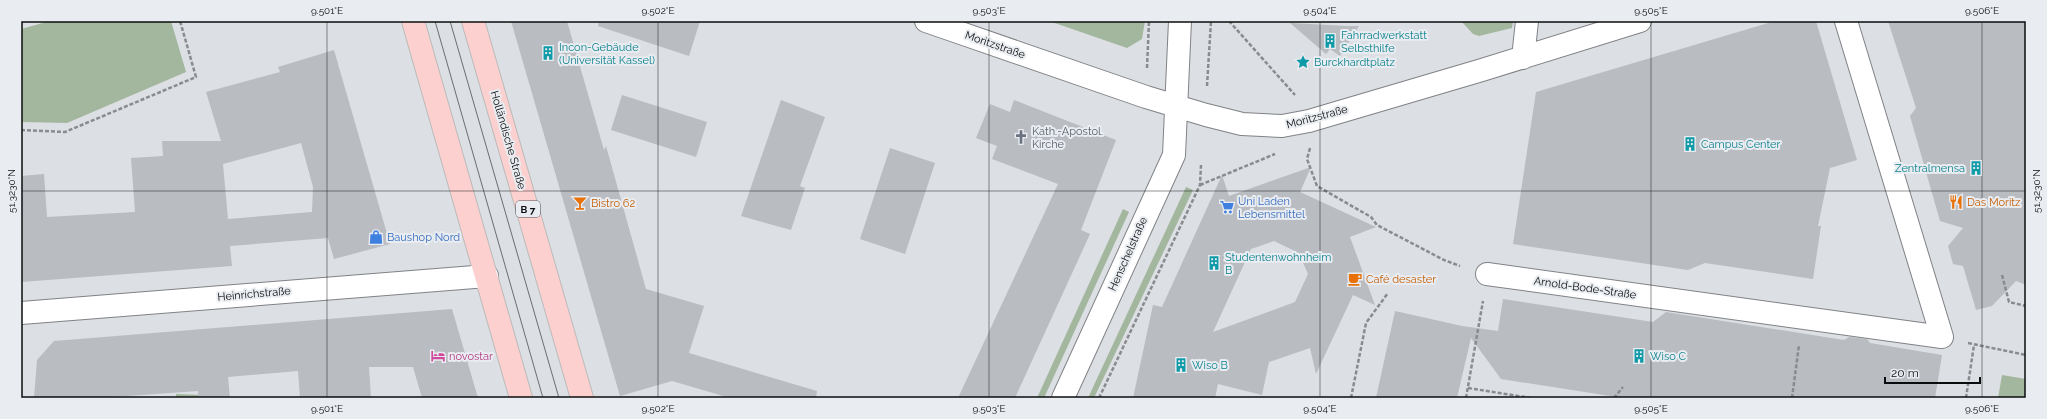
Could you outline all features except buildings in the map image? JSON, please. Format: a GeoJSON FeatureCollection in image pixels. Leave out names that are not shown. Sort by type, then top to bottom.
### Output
{"type":"FeatureCollection","features":[{"type":"Feature","properties":{"kind":"main road"},"geometry":{"type":"LineString","coordinates":[[413,21],[521,398]]}},
{"type":"Feature","properties":{"kind":"main road","name":"Holländische Straße"},"geometry":{"type":"LineString","coordinates":[[473,21],[582,398]]}},
{"type":"Feature","properties":{"kind":"street","name":"Moritzstraße"},"geometry":{"type":"LineString","coordinates":[[926,21],[1176,106],[1242,124],[1282,126],[1309,120],[1523,58],[1640,21]]}},
{"type":"Feature","properties":{"kind":"street","name":"Henschelstraße"},"geometry":{"type":"LineString","coordinates":[[1063,398],[1174,155],[1180,21]]}},
{"type":"Feature","properties":{"kind":"street"},"geometry":{"type":"LineString","coordinates":[[1523,58],[1526,21]]}},
{"type":"Feature","properties":{"kind":"street","name":"Arnold-Bode-Straße"},"geometry":{"type":"LineString","coordinates":[[1487,274],[1942,337],[1846,21]]}},
{"type":"Feature","properties":{"kind":"street","name":"Heinrichstraße"},"geometry":{"type":"LineString","coordinates":[[21,313],[487,276]]}},
{"type":"Feature","properties":{"kind":"path"},"geometry":{"type":"LineString","coordinates":[[21,130],[65,132],[196,77],[180,21]]}},
{"type":"Feature","properties":{"kind":"path"},"geometry":{"type":"LineString","coordinates":[[1229,21],[1293,91],[1309,120],[1313,139],[1307,158],[1317,186],[1371,217],[1377,224],[1444,260],[1487,274],[1466,398]]}},
{"type":"Feature","properties":{"kind":"path"},"geometry":{"type":"LineString","coordinates":[[1200,185],[1277,153]]}},
{"type":"Feature","properties":{"kind":"path"},"geometry":{"type":"LineString","coordinates":[[2002,275],[2009,302],[2026,306]]}},
{"type":"Feature","properties":{"kind":"path"},"geometry":{"type":"LineString","coordinates":[[1351,398],[1366,323],[1388,293]]}},
{"type":"Feature","properties":{"kind":"path"},"geometry":{"type":"LineString","coordinates":[[1792,398],[1803,318]]}},
{"type":"Feature","properties":{"kind":"path"},"geometry":{"type":"LineString","coordinates":[[1966,398],[1974,345],[2026,355]]}},
{"type":"Feature","properties":{"kind":"path"},"geometry":{"type":"LineString","coordinates":[[1614,398],[1623,387]]}},
{"type":"Feature","properties":{"kind":"path"},"geometry":{"type":"LineString","coordinates":[[1468,388],[1531,398]]}},
{"type":"Feature","properties":{"kind":"green space"},"geometry":{"type":"Polygon","coordinates":[[[50,21],[171,21],[186,72],[67,123],[21,122],[21,29],[50,21]]]}},
{"type":"Feature","properties":{"kind":"green space"},"geometry":{"type":"Polygon","coordinates":[[[1049,21],[1145,21],[1142,39],[1127,48],[1049,21]]]}},
{"type":"Feature","properties":{"kind":"green space"},"geometry":{"type":"Polygon","coordinates":[[[1461,21],[1513,21],[1512,28],[1479,36],[1473,34],[1461,21]]]}},
{"type":"Feature","properties":{"kind":"green space"},"geometry":{"type":"Polygon","coordinates":[[[1186,187],[1193,190],[1094,398],[1088,398],[1186,187]]]}},
{"type":"Feature","properties":{"kind":"green space"},"geometry":{"type":"Polygon","coordinates":[[[1123,209],[1129,212],[1044,398],[1037,398],[1123,209]]]}},
{"type":"Feature","properties":{"kind":"green space"},"geometry":{"type":"Polygon","coordinates":[[[2002,375],[2026,379],[2026,398],[1998,398],[2002,375]]]}},
{"type":"Feature","properties":{"kind":"green space"},"geometry":{"type":"Polygon","coordinates":[[[176,394],[204,395],[204,398],[176,398],[176,394]]]}},
{"type":"Feature","properties":{"kind":"tram line"},"geometry":{"type":"LineString","coordinates":[[435,21],[543,398]]}},
{"type":"Feature","properties":{"kind":"tram line"},"geometry":{"type":"LineString","coordinates":[[450,21],[559,398]]}},
{"type":"Feature","properties":{"kind":"place","name":"Fahrradwerkstatt Selbsthilfe"},"geometry":{"type":"Point","coordinates":[1330,41]}},
{"type":"Feature","properties":{"kind":"place","name":"Incon-Gebäude (Universität Kassel)"},"geometry":{"type":"Point","coordinates":[548,53]}},
{"type":"Feature","properties":{"kind":"place","name":"Burckhardtplatz"},"geometry":{"type":"Point","coordinates":[1303,62]}},
{"type":"Feature","properties":{"kind":"place","name":"Kath.-Apostol. Kirche"},"geometry":{"type":"Point","coordinates":[1021,137]}},
{"type":"Feature","properties":{"kind":"place","name":"Campus Center"},"geometry":{"type":"Point","coordinates":[1690,144]}},
{"type":"Feature","properties":{"kind":"place","name":"Zentralmensa"},"geometry":{"type":"Point","coordinates":[1976,168]}},
{"type":"Feature","properties":{"kind":"place","name":"Das Moritz"},"geometry":{"type":"Point","coordinates":[1956,202]}},
{"type":"Feature","properties":{"kind":"place","name":"Bistro 62"},"geometry":{"type":"Point","coordinates":[580,203]}},
{"type":"Feature","properties":{"kind":"place","name":"Uni Laden Lebensmittel"},"geometry":{"type":"Point","coordinates":[1227,207]}},
{"type":"Feature","properties":{"kind":"place","name":"Baushop Nord"},"geometry":{"type":"Point","coordinates":[376,237]}},
{"type":"Feature","properties":{"kind":"place","name":"Studentenwohnheim B"},"geometry":{"type":"Point","coordinates":[1214,263]}},
{"type":"Feature","properties":{"kind":"place","name":"Café desaster"},"geometry":{"type":"Point","coordinates":[1355,279]}},
{"type":"Feature","properties":{"kind":"place","name":"novostar"},"geometry":{"type":"Point","coordinates":[438,356]}},
{"type":"Feature","properties":{"kind":"place","name":"Wiso C"},"geometry":{"type":"Point","coordinates":[1639,356]}},
{"type":"Feature","properties":{"kind":"place","name":"Wiso B"},"geometry":{"type":"Point","coordinates":[1181,365]}}]}
